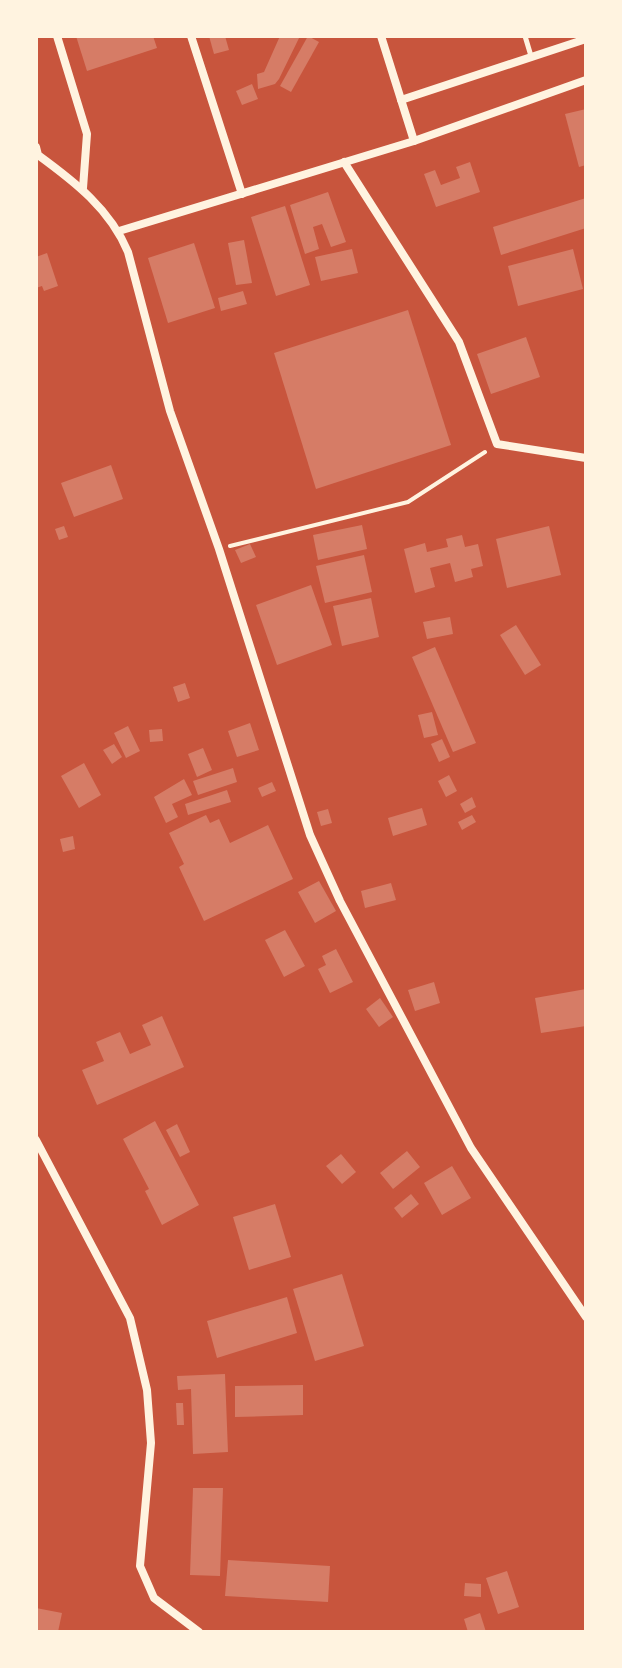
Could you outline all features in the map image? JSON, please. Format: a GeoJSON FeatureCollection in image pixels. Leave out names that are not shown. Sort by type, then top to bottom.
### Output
{"type":"FeatureCollection","features":[{"type":"Feature","properties":{"kind":"street"},"geometry":{"type":"LineString","coordinates":[[57,36],[87,134],[83,188]]}},
{"type":"Feature","properties":{"kind":"street"},"geometry":{"type":"LineString","coordinates":[[191,36],[242,194]]}},
{"type":"Feature","properties":{"kind":"street"},"geometry":{"type":"LineString","coordinates":[[381,36],[414,141]]}},
{"type":"Feature","properties":{"kind":"street"},"geometry":{"type":"LineString","coordinates":[[401,100],[586,39]]}},
{"type":"Feature","properties":{"kind":"street"},"geometry":{"type":"LineString","coordinates":[[119,231],[414,141],[586,80]]}},
{"type":"Feature","properties":{"kind":"street"},"geometry":{"type":"LineString","coordinates":[[36,147],[38,155],[83,188],[119,231],[170,411],[219,549],[310,835],[340,901],[471,1148],[586,1317]]}},
{"type":"Feature","properties":{"kind":"street"},"geometry":{"type":"LineString","coordinates":[[344,162],[459,342],[497,444],[586,458]]}},
{"type":"Feature","properties":{"kind":"street"},"geometry":{"type":"LineString","coordinates":[[36,1140],[130,1318],[147,1390],[151,1443],[140,1566],[154,1598],[199,1632]]}},
{"type":"Feature","properties":{"kind":"lane"},"geometry":{"type":"LineString","coordinates":[[525,36],[531,57]]}},
{"type":"Feature","properties":{"kind":"path"},"geometry":{"type":"LineString","coordinates":[[219,549],[408,502],[497,444]]}},
{"type":"Feature","properties":{"kind":"building"},"geometry":{"type":"Polygon","coordinates":[[[76,36],[153,36],[157,48],[87,71],[76,36]]]}},
{"type":"Feature","properties":{"kind":"building"},"geometry":{"type":"Polygon","coordinates":[[[209,36],[225,36],[229,50],[214,54],[209,36]]]}},
{"type":"Feature","properties":{"kind":"building"},"geometry":{"type":"Polygon","coordinates":[[[280,36],[300,36],[279,79],[275,84],[258,89],[257,74],[264,72],[280,36]]]}},
{"type":"Feature","properties":{"kind":"building"},"geometry":{"type":"Polygon","coordinates":[[[308,36],[319,42],[291,92],[280,86],[308,36]]]}},
{"type":"Feature","properties":{"kind":"building"},"geometry":{"type":"Polygon","coordinates":[[[252,84],[258,99],[242,105],[236,91],[252,84]]]}},
{"type":"Feature","properties":{"kind":"building"},"geometry":{"type":"Polygon","coordinates":[[[586,109],[586,165],[579,167],[565,114],[586,109]]]}},
{"type":"Feature","properties":{"kind":"building"},"geometry":{"type":"Polygon","coordinates":[[[470,162],[480,192],[436,207],[424,174],[435,170],[441,185],[460,178],[456,167],[470,162]]]}},
{"type":"Feature","properties":{"kind":"building"},"geometry":{"type":"Polygon","coordinates":[[[328,192],[346,242],[331,247],[322,224],[313,227],[319,249],[305,254],[290,205],[328,192]]]}},
{"type":"Feature","properties":{"kind":"building"},"geometry":{"type":"Polygon","coordinates":[[[586,198],[586,228],[501,255],[493,227],[586,198]]]}},
{"type":"Feature","properties":{"kind":"building"},"geometry":{"type":"Polygon","coordinates":[[[285,206],[310,285],[276,296],[251,217],[285,206]]]}},
{"type":"Feature","properties":{"kind":"building"},"geometry":{"type":"Polygon","coordinates":[[[244,240],[252,283],[236,285],[228,243],[244,240]]]}},
{"type":"Feature","properties":{"kind":"building"},"geometry":{"type":"Polygon","coordinates":[[[194,243],[215,308],[168,323],[148,258],[194,243]]]}},
{"type":"Feature","properties":{"kind":"building"},"geometry":{"type":"Polygon","coordinates":[[[352,249],[358,273],[321,281],[315,257],[352,249]]]}},
{"type":"Feature","properties":{"kind":"building"},"geometry":{"type":"Polygon","coordinates":[[[573,249],[583,289],[518,306],[508,266],[573,249]]]}},
{"type":"Feature","properties":{"kind":"building"},"geometry":{"type":"Polygon","coordinates":[[[47,253],[58,286],[44,291],[42,286],[36,288],[36,257],[47,253]]]}},
{"type":"Feature","properties":{"kind":"building"},"geometry":{"type":"Polygon","coordinates":[[[243,291],[247,304],[221,311],[218,298],[243,291]]]}},
{"type":"Feature","properties":{"kind":"building"},"geometry":{"type":"Polygon","coordinates":[[[408,310],[451,445],[316,489],[274,353],[408,310]]]}},
{"type":"Feature","properties":{"kind":"building"},"geometry":{"type":"Polygon","coordinates":[[[526,337],[540,377],[491,394],[477,354],[526,337]]]}},
{"type":"Feature","properties":{"kind":"building"},"geometry":{"type":"Polygon","coordinates":[[[111,465],[123,499],[74,517],[61,483],[111,465]]]}},
{"type":"Feature","properties":{"kind":"building"},"geometry":{"type":"Polygon","coordinates":[[[362,525],[367,549],[318,560],[313,535],[362,525]]]}},
{"type":"Feature","properties":{"kind":"building"},"geometry":{"type":"Polygon","coordinates":[[[64,526],[68,537],[59,540],[55,529],[64,526]]]}},
{"type":"Feature","properties":{"kind":"building"},"geometry":{"type":"Polygon","coordinates":[[[549,526],[561,575],[507,588],[496,539],[549,526]]]}},
{"type":"Feature","properties":{"kind":"building"},"geometry":{"type":"Polygon","coordinates":[[[462,535],[465,547],[478,544],[483,566],[471,569],[473,577],[455,582],[450,563],[430,568],[435,587],[415,593],[404,549],[425,543],[427,552],[448,547],[446,539],[462,535]]]}},
{"type":"Feature","properties":{"kind":"building"},"geometry":{"type":"Polygon","coordinates":[[[250,544],[256,557],[241,563],[235,550],[250,544]]]}},
{"type":"Feature","properties":{"kind":"building"},"geometry":{"type":"Polygon","coordinates":[[[364,555],[372,592],[325,603],[316,566],[364,555]]]}},
{"type":"Feature","properties":{"kind":"building"},"geometry":{"type":"Polygon","coordinates":[[[311,585],[332,645],[277,665],[256,605],[311,585]]]}},
{"type":"Feature","properties":{"kind":"building"},"geometry":{"type":"Polygon","coordinates":[[[371,598],[379,637],[342,646],[333,606],[371,598]]]}},
{"type":"Feature","properties":{"kind":"building"},"geometry":{"type":"Polygon","coordinates":[[[450,617],[453,634],[427,639],[423,622],[450,617]]]}},
{"type":"Feature","properties":{"kind":"building"},"geometry":{"type":"Polygon","coordinates":[[[516,625],[541,665],[525,675],[500,635],[516,625]]]}},
{"type":"Feature","properties":{"kind":"building"},"geometry":{"type":"Polygon","coordinates":[[[435,647],[476,743],[453,752],[412,657],[435,647]]]}},
{"type":"Feature","properties":{"kind":"building"},"geometry":{"type":"Polygon","coordinates":[[[185,683],[190,698],[178,702],[173,687],[185,683]]]}},
{"type":"Feature","properties":{"kind":"building"},"geometry":{"type":"Polygon","coordinates":[[[432,712],[438,735],[424,738],[418,715],[432,712]]]}},
{"type":"Feature","properties":{"kind":"building"},"geometry":{"type":"Polygon","coordinates":[[[250,723],[259,750],[237,757],[228,731],[250,723]]]}},
{"type":"Feature","properties":{"kind":"building"},"geometry":{"type":"Polygon","coordinates":[[[128,726],[140,751],[126,758],[114,733],[128,726]]]}},
{"type":"Feature","properties":{"kind":"building"},"geometry":{"type":"Polygon","coordinates":[[[162,729],[163,741],[150,742],[149,730],[162,729]]]}},
{"type":"Feature","properties":{"kind":"building"},"geometry":{"type":"Polygon","coordinates":[[[442,739],[450,757],[439,762],[431,744],[442,739]]]}},
{"type":"Feature","properties":{"kind":"building"},"geometry":{"type":"Polygon","coordinates":[[[114,744],[122,757],[112,764],[103,750],[114,744]]]}},
{"type":"Feature","properties":{"kind":"building"},"geometry":{"type":"Polygon","coordinates":[[[203,748],[212,770],[197,777],[188,754],[203,748]]]}},
{"type":"Feature","properties":{"kind":"building"},"geometry":{"type":"Polygon","coordinates":[[[84,763],[101,795],[79,808],[61,776],[84,763]]]}},
{"type":"Feature","properties":{"kind":"building"},"geometry":{"type":"Polygon","coordinates":[[[233,768],[237,782],[198,795],[193,781],[233,768]]]}},
{"type":"Feature","properties":{"kind":"building"},"geometry":{"type":"Polygon","coordinates":[[[449,775],[457,791],[446,797],[438,781],[449,775]]]}},
{"type":"Feature","properties":{"kind":"building"},"geometry":{"type":"Polygon","coordinates":[[[184,779],[192,795],[172,804],[178,817],[166,823],[154,797],[184,779]]]}},
{"type":"Feature","properties":{"kind":"building"},"geometry":{"type":"Polygon","coordinates":[[[272,782],[276,791],[262,797],[258,788],[272,782]]]}},
{"type":"Feature","properties":{"kind":"building"},"geometry":{"type":"Polygon","coordinates":[[[227,790],[231,802],[188,815],[185,804],[227,790]]]}},
{"type":"Feature","properties":{"kind":"building"},"geometry":{"type":"Polygon","coordinates":[[[472,797],[476,807],[465,813],[460,804],[472,797]]]}},
{"type":"Feature","properties":{"kind":"building"},"geometry":{"type":"Polygon","coordinates":[[[422,808],[427,825],[393,836],[388,818],[422,808]]]}},
{"type":"Feature","properties":{"kind":"building"},"geometry":{"type":"Polygon","coordinates":[[[328,809],[332,823],[321,826],[317,812],[328,809]]]}},
{"type":"Feature","properties":{"kind":"building"},"geometry":{"type":"Polygon","coordinates":[[[206,815],[210,823],[219,819],[230,843],[268,825],[293,879],[204,921],[179,867],[184,864],[169,833],[206,815]]]}},
{"type":"Feature","properties":{"kind":"building"},"geometry":{"type":"Polygon","coordinates":[[[472,815],[476,822],[462,830],[458,822],[472,815]]]}},
{"type":"Feature","properties":{"kind":"building"},"geometry":{"type":"Polygon","coordinates":[[[73,836],[75,849],[63,852],[60,839],[73,836]]]}},
{"type":"Feature","properties":{"kind":"building"},"geometry":{"type":"Polygon","coordinates":[[[319,881],[336,911],[315,923],[298,892],[319,881]]]}},
{"type":"Feature","properties":{"kind":"building"},"geometry":{"type":"Polygon","coordinates":[[[391,883],[396,900],[365,908],[361,891],[391,883]]]}},
{"type":"Feature","properties":{"kind":"building"},"geometry":{"type":"Polygon","coordinates":[[[285,930],[305,966],[284,977],[265,940],[285,930]]]}},
{"type":"Feature","properties":{"kind":"building"},"geometry":{"type":"Polygon","coordinates":[[[336,949],[353,982],[330,993],[318,969],[326,965],[322,956],[336,949]]]}},
{"type":"Feature","properties":{"kind":"building"},"geometry":{"type":"Polygon","coordinates":[[[434,982],[440,1003],[415,1011],[408,990],[434,982]]]}},
{"type":"Feature","properties":{"kind":"building"},"geometry":{"type":"Polygon","coordinates":[[[586,989],[586,1026],[541,1033],[535,998],[586,989]]]}},
{"type":"Feature","properties":{"kind":"building"},"geometry":{"type":"Polygon","coordinates":[[[380,998],[393,1017],[379,1027],[366,1009],[380,998]]]}},
{"type":"Feature","properties":{"kind":"building"},"geometry":{"type":"Polygon","coordinates":[[[162,1016],[184,1067],[97,1105],[82,1070],[104,1061],[96,1042],[120,1032],[130,1054],[151,1045],[142,1025],[162,1016]]]}},
{"type":"Feature","properties":{"kind":"building"},"geometry":{"type":"Polygon","coordinates":[[[155,1121],[199,1205],[162,1225],[145,1191],[149,1189],[123,1139],[155,1121]]]}},
{"type":"Feature","properties":{"kind":"building"},"geometry":{"type":"Polygon","coordinates":[[[177,1124],[190,1152],[180,1157],[166,1130],[177,1124]]]}},
{"type":"Feature","properties":{"kind":"building"},"geometry":{"type":"Polygon","coordinates":[[[407,1151],[420,1167],[393,1189],[380,1173],[407,1151]]]}},
{"type":"Feature","properties":{"kind":"building"},"geometry":{"type":"Polygon","coordinates":[[[341,1154],[356,1172],[342,1184],[326,1166],[341,1154]]]}},
{"type":"Feature","properties":{"kind":"building"},"geometry":{"type":"Polygon","coordinates":[[[452,1166],[471,1198],[442,1215],[424,1183],[452,1166]]]}},
{"type":"Feature","properties":{"kind":"building"},"geometry":{"type":"Polygon","coordinates":[[[411,1194],[419,1204],[402,1218],[394,1208],[411,1194]]]}},
{"type":"Feature","properties":{"kind":"building"},"geometry":{"type":"Polygon","coordinates":[[[275,1204],[291,1257],[249,1270],[233,1217],[275,1204]]]}},
{"type":"Feature","properties":{"kind":"building"},"geometry":{"type":"Polygon","coordinates":[[[342,1274],[364,1346],[315,1361],[293,1289],[342,1274]]]}},
{"type":"Feature","properties":{"kind":"building"},"geometry":{"type":"Polygon","coordinates":[[[287,1297],[297,1333],[217,1358],[207,1321],[287,1297]]]}},
{"type":"Feature","properties":{"kind":"building"},"geometry":{"type":"Polygon","coordinates":[[[225,1374],[228,1452],[193,1454],[191,1389],[178,1390],[177,1376],[225,1374]]]}},
{"type":"Feature","properties":{"kind":"building"},"geometry":{"type":"Polygon","coordinates":[[[303,1385],[303,1415],[235,1417],[235,1386],[303,1385]]]}},
{"type":"Feature","properties":{"kind":"building"},"geometry":{"type":"Polygon","coordinates":[[[176,1403],[183,1403],[184,1425],[177,1425],[176,1403]]]}},
{"type":"Feature","properties":{"kind":"building"},"geometry":{"type":"Polygon","coordinates":[[[193,1488],[223,1488],[220,1576],[190,1575],[193,1488]]]}},
{"type":"Feature","properties":{"kind":"building"},"geometry":{"type":"Polygon","coordinates":[[[228,1560],[330,1566],[328,1602],[225,1596],[228,1560]]]}},
{"type":"Feature","properties":{"kind":"building"},"geometry":{"type":"Polygon","coordinates":[[[507,1571],[519,1607],[498,1614],[486,1578],[507,1571]]]}},
{"type":"Feature","properties":{"kind":"building"},"geometry":{"type":"Polygon","coordinates":[[[465,1583],[481,1584],[481,1597],[464,1596],[465,1583]]]}},
{"type":"Feature","properties":{"kind":"building"},"geometry":{"type":"Polygon","coordinates":[[[36,1608],[62,1613],[58,1632],[36,1632],[36,1608]]]}},
{"type":"Feature","properties":{"kind":"building"},"geometry":{"type":"Polygon","coordinates":[[[480,1613],[486,1632],[468,1632],[464,1619],[480,1613]]]}}]}
